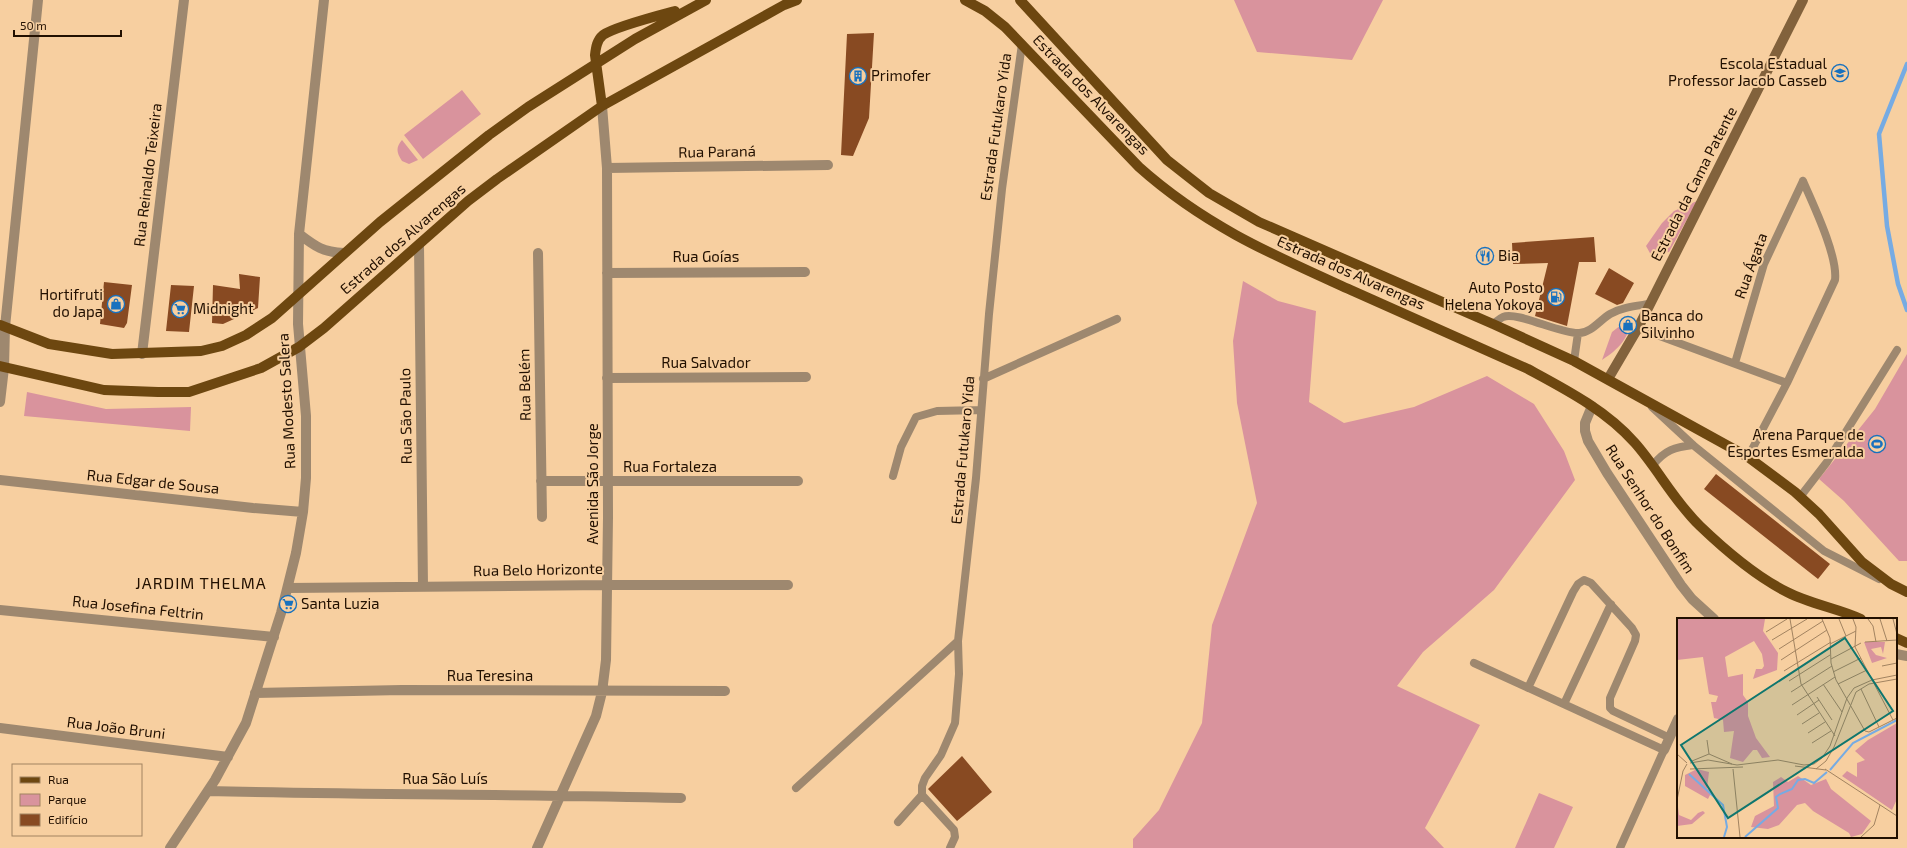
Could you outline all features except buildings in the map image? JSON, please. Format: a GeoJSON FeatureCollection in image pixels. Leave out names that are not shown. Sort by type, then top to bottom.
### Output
{"type":"FeatureCollection","features":[{"type":"Feature","properties":{"kind":"main road","name":"Estrada dos Alvarengas"},"geometry":{"type":"LineString","coordinates":[[2,367],[104,390],[189,392],[261,368],[299,347],[419,245],[468,201],[602,106],[711,44],[784,5],[797,0]]}},
{"type":"Feature","properties":{"kind":"main road","name":"Estrada dos Alvarengas"},"geometry":{"type":"LineString","coordinates":[[965,0],[994,18],[1022,44],[1138,167],[1160,186],[1196,212],[1261,249],[1528,369],[1558,385],[1592,406],[1634,442],[1653,465],[1675,497],[1699,525],[1766,579],[1786,592],[1858,618]]}},
{"type":"Feature","properties":{"kind":"main road","name":"Estrada dos Alvarengas"},"geometry":{"type":"LineString","coordinates":[[1020,0],[1167,160],[1209,193],[1258,222],[1493,324],[1574,361],[1748,457],[1769,471],[1800,497],[1818,514],[1862,562],[1891,584],[1907,592]]}},
{"type":"Feature","properties":{"kind":"main road","name":"Estrada dos Alvarengas"},"geometry":{"type":"LineString","coordinates":[[2,326],[49,344],[112,354],[202,351],[222,346],[246,335],[272,318],[344,253],[411,196],[489,135],[528,107],[635,39],[702,2]]}},
{"type":"Feature","properties":{"kind":"main road"},"geometry":{"type":"LineString","coordinates":[[602,106],[596,65],[596,47],[604,35],[615,29],[702,2]]}},
{"type":"Feature","properties":{"kind":"main road"},"geometry":{"type":"LineString","coordinates":[[1897,639],[1907,644]]}},
{"type":"Feature","properties":{"kind":"street"},"geometry":{"type":"LineString","coordinates":[[0,402],[2,326],[38,0]]}},
{"type":"Feature","properties":{"kind":"street","name":"Rua Reinaldo Teixeira"},"geometry":{"type":"LineString","coordinates":[[142,354],[184,0]]}},
{"type":"Feature","properties":{"kind":"street","name":"Rua Modesto Salera"},"geometry":{"type":"LineString","coordinates":[[170,848],[208,791],[246,723],[288,588],[303,512],[306,416],[299,347],[299,234],[324,0]]}},
{"type":"Feature","properties":{"kind":"street","name":"Estrada da Cama Patente"},"geometry":{"type":"LineString","coordinates":[[1608,379],[1638,328],[1802,0]]}},
{"type":"Feature","properties":{"kind":"street","name":"Avenida São Jorge"},"geometry":{"type":"LineString","coordinates":[[537,848],[596,716],[602,692],[606,660],[608,482],[607,168],[602,106]]}},
{"type":"Feature","properties":{"kind":"street","name":"Rua Paraná"},"geometry":{"type":"LineString","coordinates":[[607,168],[828,165]]}},
{"type":"Feature","properties":{"kind":"street"},"geometry":{"type":"LineString","coordinates":[[299,234],[322,250],[329,253],[344,253]]}},
{"type":"Feature","properties":{"kind":"street","name":"Rua São Paulo"},"geometry":{"type":"LineString","coordinates":[[419,245],[423,586]]}},
{"type":"Feature","properties":{"kind":"street","name":"Rua Belém"},"geometry":{"type":"LineString","coordinates":[[538,252],[542,517]]}},
{"type":"Feature","properties":{"kind":"street","name":"Rua Goías"},"geometry":{"type":"LineString","coordinates":[[607,273],[805,272]]}},
{"type":"Feature","properties":{"kind":"street","name":"Rua Salvador"},"geometry":{"type":"LineString","coordinates":[[607,378],[806,377]]}},
{"type":"Feature","properties":{"kind":"street","name":"Rua Senhor do Bonfim"},"geometry":{"type":"LineString","coordinates":[[1592,406],[1585,424],[1584,432],[1588,441],[1607,473],[1681,586],[1713,618]]}},
{"type":"Feature","properties":{"kind":"street","name":"Rua Edgar de Sousa"},"geometry":{"type":"LineString","coordinates":[[0,480],[252,508],[303,512]]}},
{"type":"Feature","properties":{"kind":"street","name":"Rua Fortaleza"},"geometry":{"type":"LineString","coordinates":[[541,481],[798,482]]}},
{"type":"Feature","properties":{"kind":"street","name":"Rua Belo Horizonte"},"geometry":{"type":"LineString","coordinates":[[288,588],[788,585]]}},
{"type":"Feature","properties":{"kind":"street","name":"Rua Josefina Feltrin"},"geometry":{"type":"LineString","coordinates":[[0,610],[274,636]]}},
{"type":"Feature","properties":{"kind":"street"},"geometry":{"type":"LineString","coordinates":[[1897,654],[1907,656]]}},
{"type":"Feature","properties":{"kind":"street","name":"Rua Teresina"},"geometry":{"type":"LineString","coordinates":[[255,693],[402,690],[725,692]]}},
{"type":"Feature","properties":{"kind":"street"},"geometry":{"type":"LineString","coordinates":[[1664,750],[1677,721]]}},
{"type":"Feature","properties":{"kind":"street","name":"Rua João Bruni"},"geometry":{"type":"LineString","coordinates":[[0,728],[228,757]]}},
{"type":"Feature","properties":{"kind":"street","name":"Rua São Luís"},"geometry":{"type":"LineString","coordinates":[[208,791],[335,795],[561,795],[681,798]]}},
{"type":"Feature","properties":{"kind":"lane","name":"Estrada Futukaro Yida"},"geometry":{"type":"LineString","coordinates":[[922,795],[922,786],[925,778],[942,755],[955,723],[959,674],[958,640],[976,478],[983,379],[1001,197],[1022,44]]}},
{"type":"Feature","properties":{"kind":"lane","name":"Rua Ágata"},"geometry":{"type":"LineString","coordinates":[[1735,363],[1764,264],[1803,181],[1818,214],[1835,265],[1836,273],[1833,286],[1787,383]]}},
{"type":"Feature","properties":{"kind":"lane"},"geometry":{"type":"LineString","coordinates":[[1493,324],[1504,316],[1519,317],[1540,325],[1578,333],[1585,332],[1610,314],[1625,308],[1649,304]]}},
{"type":"Feature","properties":{"kind":"lane"},"geometry":{"type":"LineString","coordinates":[[983,379],[1117,319]]}},
{"type":"Feature","properties":{"kind":"lane"},"geometry":{"type":"LineString","coordinates":[[1638,328],[1787,383],[1748,457]]}},
{"type":"Feature","properties":{"kind":"lane"},"geometry":{"type":"LineString","coordinates":[[1574,361],[1578,333]]}},
{"type":"Feature","properties":{"kind":"lane"},"geometry":{"type":"LineString","coordinates":[[1800,497],[1827,462],[1897,350]]}},
{"type":"Feature","properties":{"kind":"lane"},"geometry":{"type":"LineString","coordinates":[[1648,402],[1693,446],[1824,551],[1891,584]]}},
{"type":"Feature","properties":{"kind":"lane"},"geometry":{"type":"LineString","coordinates":[[893,476],[901,447],[916,417],[937,411],[981,410]]}},
{"type":"Feature","properties":{"kind":"lane"},"geometry":{"type":"LineString","coordinates":[[1653,465],[1667,450],[1676,447],[1693,446]]}},
{"type":"Feature","properties":{"kind":"lane"},"geometry":{"type":"LineString","coordinates":[[1528,688],[1578,584],[1584,580],[1590,583],[1611,604],[1636,634],[1635,641],[1610,698],[1610,708],[1670,738]]}},
{"type":"Feature","properties":{"kind":"lane"},"geometry":{"type":"LineString","coordinates":[[1564,704],[1611,604]]}},
{"type":"Feature","properties":{"kind":"lane"},"geometry":{"type":"LineString","coordinates":[[796,788],[958,640]]}},
{"type":"Feature","properties":{"kind":"lane"},"geometry":{"type":"LineString","coordinates":[[1474,663],[1664,750],[1620,848]]}},
{"type":"Feature","properties":{"kind":"lane"},"geometry":{"type":"LineString","coordinates":[[898,822],[922,795],[954,830],[955,837],[950,848]]}},
{"type":"Feature","properties":{"kind":"green space"},"geometry":{"type":"Polygon","coordinates":[[[1234,0],[1383,0],[1352,60],[1257,52],[1234,0]]]}},
{"type":"Feature","properties":{"kind":"green space"},"geometry":{"type":"Polygon","coordinates":[[[462,90],[481,114],[423,159],[404,135],[462,90]]]}},
{"type":"Feature","properties":{"kind":"green space"},"geometry":{"type":"Polygon","coordinates":[[[402,140],[418,160],[409,164],[402,161],[398,150],[402,140]]]}},
{"type":"Feature","properties":{"kind":"green space"},"geometry":{"type":"Polygon","coordinates":[[[1697,201],[1669,252],[1651,255],[1646,246],[1662,223],[1674,211],[1697,201]]]}},
{"type":"Feature","properties":{"kind":"green space"},"geometry":{"type":"Polygon","coordinates":[[[1243,281],[1278,301],[1316,311],[1309,402],[1344,423],[1414,407],[1487,376],[1534,404],[1564,451],[1575,480],[1494,590],[1423,652],[1397,686],[1480,725],[1425,828],[1444,848],[1133,848],[1133,839],[1159,810],[1202,723],[1212,625],[1257,503],[1237,403],[1233,341],[1243,281]]]}},
{"type":"Feature","properties":{"kind":"green space"},"geometry":{"type":"Polygon","coordinates":[[[1633,319],[1628,333],[1622,343],[1618,348],[1602,360],[1612,332],[1621,325],[1633,319]]]}},
{"type":"Feature","properties":{"kind":"green space","name":"Arena Parque de Esportes Esmeralda"},"geometry":{"type":"Polygon","coordinates":[[[1907,354],[1907,561],[1899,561],[1844,501],[1819,479],[1875,409],[1907,354]]]}},
{"type":"Feature","properties":{"kind":"green space"},"geometry":{"type":"Polygon","coordinates":[[[27,392],[106,409],[191,407],[190,431],[24,416],[27,392]]]}},
{"type":"Feature","properties":{"kind":"green space"},"geometry":{"type":"Polygon","coordinates":[[[1539,793],[1573,807],[1554,848],[1515,848],[1539,793]]]}},
{"type":"Feature","properties":{"kind":"waterway"},"geometry":{"type":"LineString","coordinates":[[1907,64],[1879,134],[1887,226],[1898,284],[1907,310]]}},
{"type":"Feature","properties":{"kind":"place","name":"Escola Estadual Professor Jacob Casseb"},"geometry":{"type":"Point","coordinates":[1840,73]}},
{"type":"Feature","properties":{"kind":"place","name":"Primofer"},"geometry":{"type":"Point","coordinates":[858,76]}},
{"type":"Feature","properties":{"kind":"place","name":"Bia"},"geometry":{"type":"Point","coordinates":[1485,256]}},
{"type":"Feature","properties":{"kind":"place","name":"Auto Posto Helena Yokoya"},"geometry":{"type":"Point","coordinates":[1556,297]}},
{"type":"Feature","properties":{"kind":"place","name":"Hortifruti do Japa"},"geometry":{"type":"Point","coordinates":[116,304]}},
{"type":"Feature","properties":{"kind":"place","name":"Midnight"},"geometry":{"type":"Point","coordinates":[180,309]}},
{"type":"Feature","properties":{"kind":"place","name":"Banca do Silvinho"},"geometry":{"type":"Point","coordinates":[1628,325]}},
{"type":"Feature","properties":{"kind":"place","name":"Arena Parque de Esportes Esmeralda"},"geometry":{"type":"Point","coordinates":[1877,444]}},
{"type":"Feature","properties":{"kind":"place","name":"Santa Luzia"},"geometry":{"type":"Point","coordinates":[288,604]}},
{"type":"Feature","properties":{"kind":"district","name":"JARDIM THELMA"},"geometry":{"type":"Point","coordinates":[201,583]}}]}
